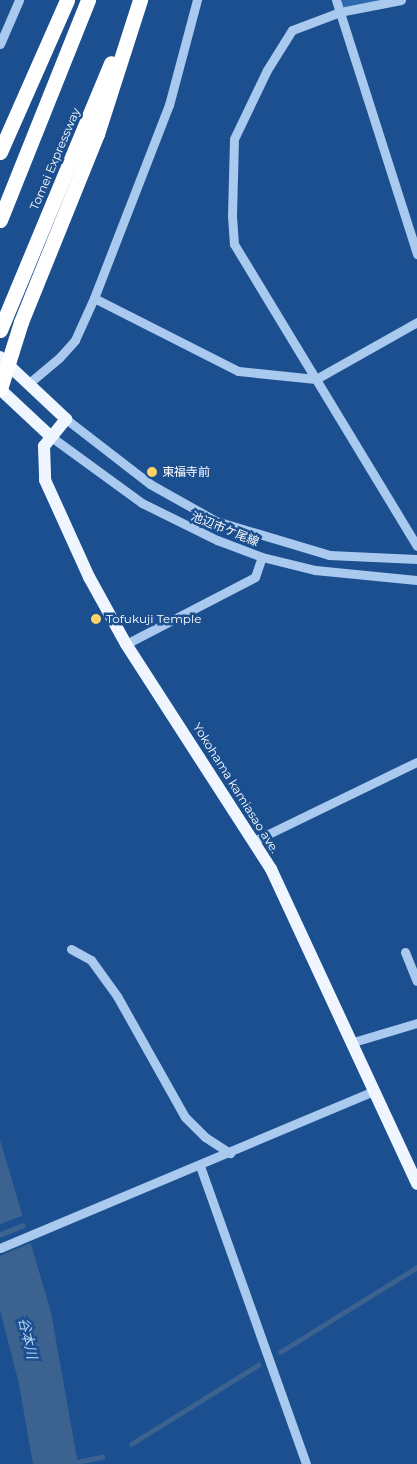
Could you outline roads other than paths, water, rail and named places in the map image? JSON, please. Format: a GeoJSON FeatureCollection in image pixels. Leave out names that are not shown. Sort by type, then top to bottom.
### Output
{"type":"FeatureCollection","features":[{"type":"Feature","properties":{"kind":"highway"},"geometry":{"type":"LineString","coordinates":[[0,152],[67,0]]}},
{"type":"Feature","properties":{"kind":"highway"},"geometry":{"type":"LineString","coordinates":[[0,220],[88,0]]}},
{"type":"Feature","properties":{"kind":"highway"},"geometry":{"type":"LineString","coordinates":[[0,389],[14,344],[97,134],[139,0]]}},
{"type":"Feature","properties":{"kind":"highway","name":"Tomei Expressway"},"geometry":{"type":"LineString","coordinates":[[0,330],[139,0]]}},
{"type":"Feature","properties":{"kind":"main road"},"geometry":{"type":"LineString","coordinates":[[0,356],[66,419]]}},
{"type":"Feature","properties":{"kind":"main road"},"geometry":{"type":"LineString","coordinates":[[0,389],[50,436]]}},
{"type":"Feature","properties":{"kind":"main road","name":"Yokohama kamiasao ave."},"geometry":{"type":"LineString","coordinates":[[66,419],[50,436],[43,461],[44,480],[89,578],[126,644],[254,841],[297,922],[350,1043],[417,1184]]}},
{"type":"Feature","properties":{"kind":"street"},"geometry":{"type":"LineString","coordinates":[[0,44],[19,0]]}},
{"type":"Feature","properties":{"kind":"street"},"geometry":{"type":"LineString","coordinates":[[28,384],[60,358],[75,340],[94,298],[169,105],[197,0]]}},
{"type":"Feature","properties":{"kind":"street"},"geometry":{"type":"LineString","coordinates":[[336,0],[417,254]]}},
{"type":"Feature","properties":{"kind":"street"},"geometry":{"type":"LineString","coordinates":[[401,0],[340,12],[292,30],[267,70],[234,139],[234,244],[417,546]]}},
{"type":"Feature","properties":{"kind":"street"},"geometry":{"type":"LineString","coordinates":[[94,298],[238,371],[316,379],[417,322]]}},
{"type":"Feature","properties":{"kind":"street","name":"池辺市ケ尾線"},"geometry":{"type":"LineString","coordinates":[[66,419],[150,484],[216,521],[329,555],[417,559]]}},
{"type":"Feature","properties":{"kind":"street","name":"池辺市ケ尾線"},"geometry":{"type":"LineString","coordinates":[[50,436],[142,503],[182,525],[262,557],[315,570],[417,580]]}},
{"type":"Feature","properties":{"kind":"street"},"geometry":{"type":"LineString","coordinates":[[126,644],[255,577],[262,557]]}},
{"type":"Feature","properties":{"kind":"street"},"geometry":{"type":"LineString","coordinates":[[254,841],[417,762]]}},
{"type":"Feature","properties":{"kind":"street"},"geometry":{"type":"LineString","coordinates":[[71,949],[91,960],[117,996],[185,1117],[205,1137],[230,1153]]}},
{"type":"Feature","properties":{"kind":"street"},"geometry":{"type":"LineString","coordinates":[[405,952],[414,967],[417,981]]}},
{"type":"Feature","properties":{"kind":"street"},"geometry":{"type":"LineString","coordinates":[[350,1043],[417,1023]]}},
{"type":"Feature","properties":{"kind":"street"},"geometry":{"type":"LineString","coordinates":[[0,1248],[200,1166],[373,1091]]}},
{"type":"Feature","properties":{"kind":"street"},"geometry":{"type":"LineString","coordinates":[[200,1166],[306,1464]]}},
{"type":"Feature","properties":{"kind":"water","name":"谷本川"},"geometry":{"type":"Polygon","coordinates":[[[0,1140],[51,1312],[78,1464],[33,1464],[19,1384],[0,1310],[0,1140]]]}},
{"type":"Feature","properties":{"kind":"waterway"},"geometry":{"type":"LineString","coordinates":[[280,1352],[417,1267]]}},
{"type":"Feature","properties":{"kind":"waterway"},"geometry":{"type":"LineString","coordinates":[[131,1444],[258,1365]]}},
{"type":"Feature","properties":{"kind":"waterway"},"geometry":{"type":"LineString","coordinates":[[68,1464],[102,1457]]}},
{"type":"Feature","properties":{"kind":"place","name":"東福寺前"},"geometry":{"type":"Point","coordinates":[152,472]}},
{"type":"Feature","properties":{"kind":"place","name":"Tofukuji Temple"},"geometry":{"type":"Point","coordinates":[96,619]}}]}
